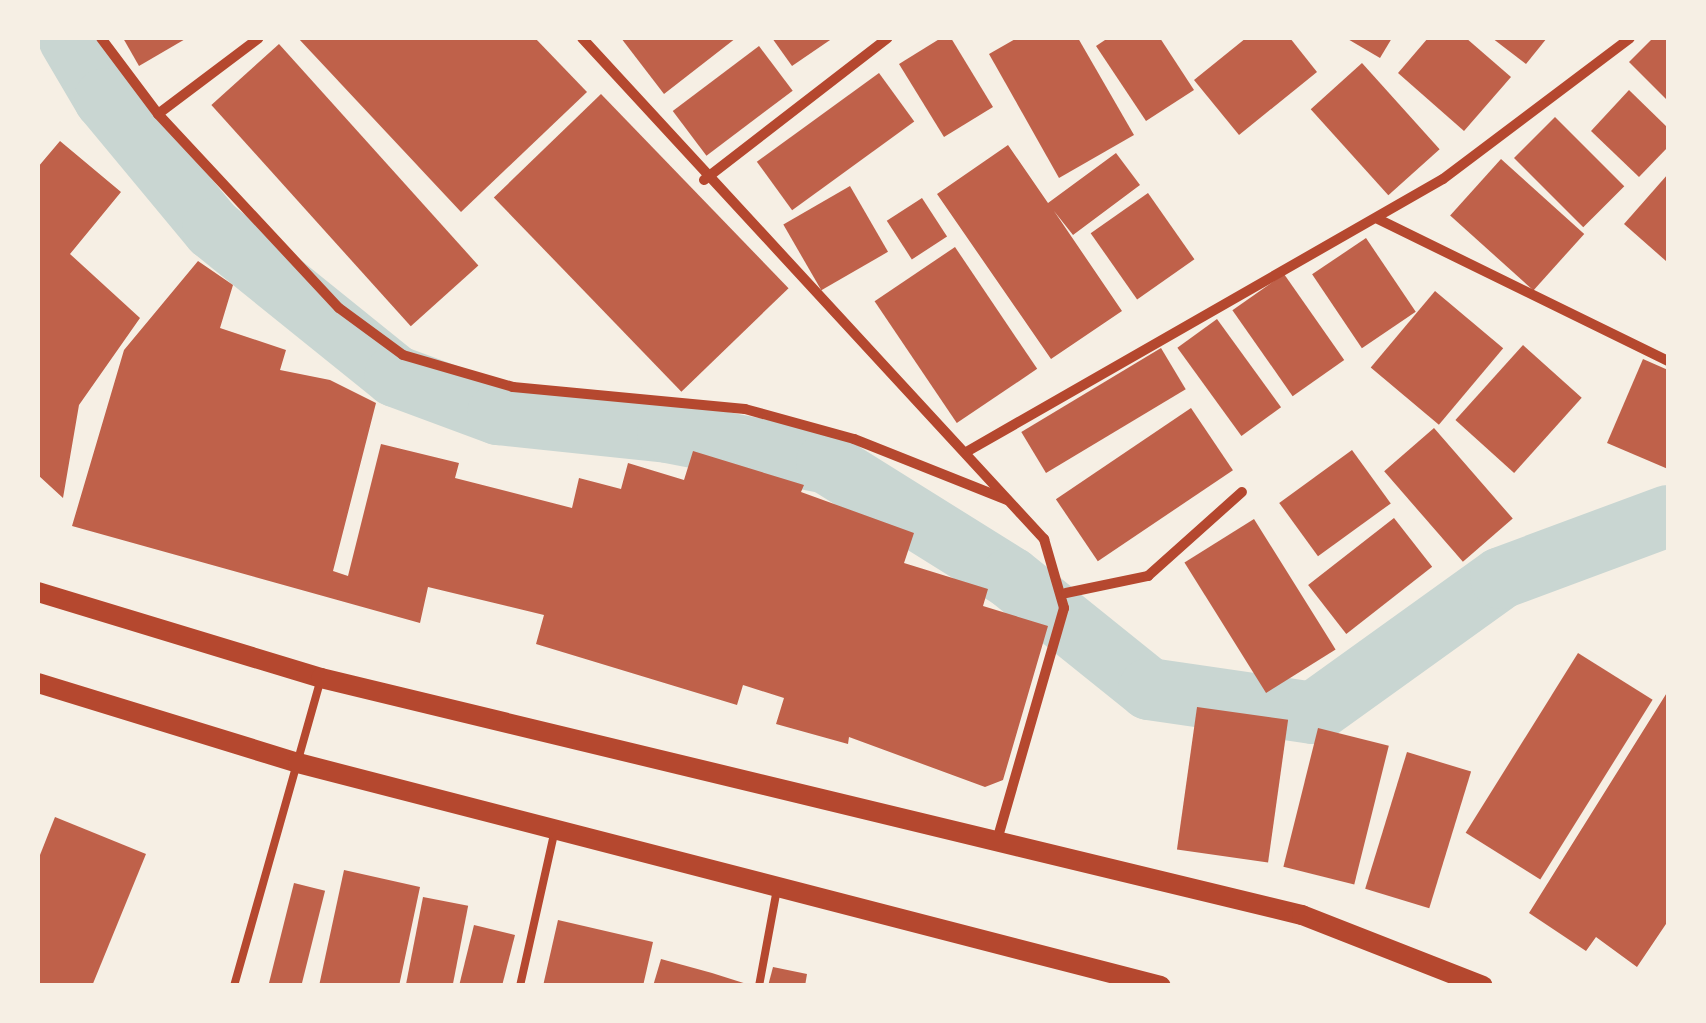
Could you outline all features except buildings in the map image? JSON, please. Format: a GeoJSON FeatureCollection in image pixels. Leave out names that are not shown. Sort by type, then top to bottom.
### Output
{"type":"FeatureCollection","features":[{"type":"Feature","properties":{"kind":"main road"},"geometry":{"type":"LineString","coordinates":[[38,592],[320,678],[1302,914],[1483,986]]}},
{"type":"Feature","properties":{"kind":"main road"},"geometry":{"type":"LineString","coordinates":[[38,684],[298,763],[556,826],[1160,986]]}},
{"type":"Feature","properties":{"kind":"street"},"geometry":{"type":"LineString","coordinates":[[101,38],[158,114],[340,308],[403,356],[513,387],[744,409],[854,439],[1012,503]]}},
{"type":"Feature","properties":{"kind":"street"},"geometry":{"type":"LineString","coordinates":[[158,114],[259,38]]}},
{"type":"Feature","properties":{"kind":"street"},"geometry":{"type":"LineString","coordinates":[[582,38],[704,180],[968,451],[1044,539],[1066,593],[1064,608],[997,840]]}},
{"type":"Feature","properties":{"kind":"street"},"geometry":{"type":"LineString","coordinates":[[704,180],[888,38]]}},
{"type":"Feature","properties":{"kind":"street"},"geometry":{"type":"LineString","coordinates":[[968,451],[1378,219],[1630,38]]}},
{"type":"Feature","properties":{"kind":"street"},"geometry":{"type":"LineString","coordinates":[[1378,219],[1668,362]]}},
{"type":"Feature","properties":{"kind":"street"},"geometry":{"type":"LineString","coordinates":[[1066,593],[1148,576],[1242,492]]}},
{"type":"Feature","properties":{"kind":"lane"},"geometry":{"type":"LineString","coordinates":[[234,986],[320,678]]}},
{"type":"Feature","properties":{"kind":"lane"},"geometry":{"type":"LineString","coordinates":[[520,986],[556,826]]}},
{"type":"Feature","properties":{"kind":"lane"},"geometry":{"type":"LineString","coordinates":[[758,986],[778,884]]}},
{"type":"Feature","properties":{"kind":"waterway"},"geometry":{"type":"LineString","coordinates":[[69,38],[105,99],[213,229],[395,376],[498,414],[668,432],[827,463],[1011,578],[1149,689],[1313,713],[1501,578],[1668,516]]}}]}
